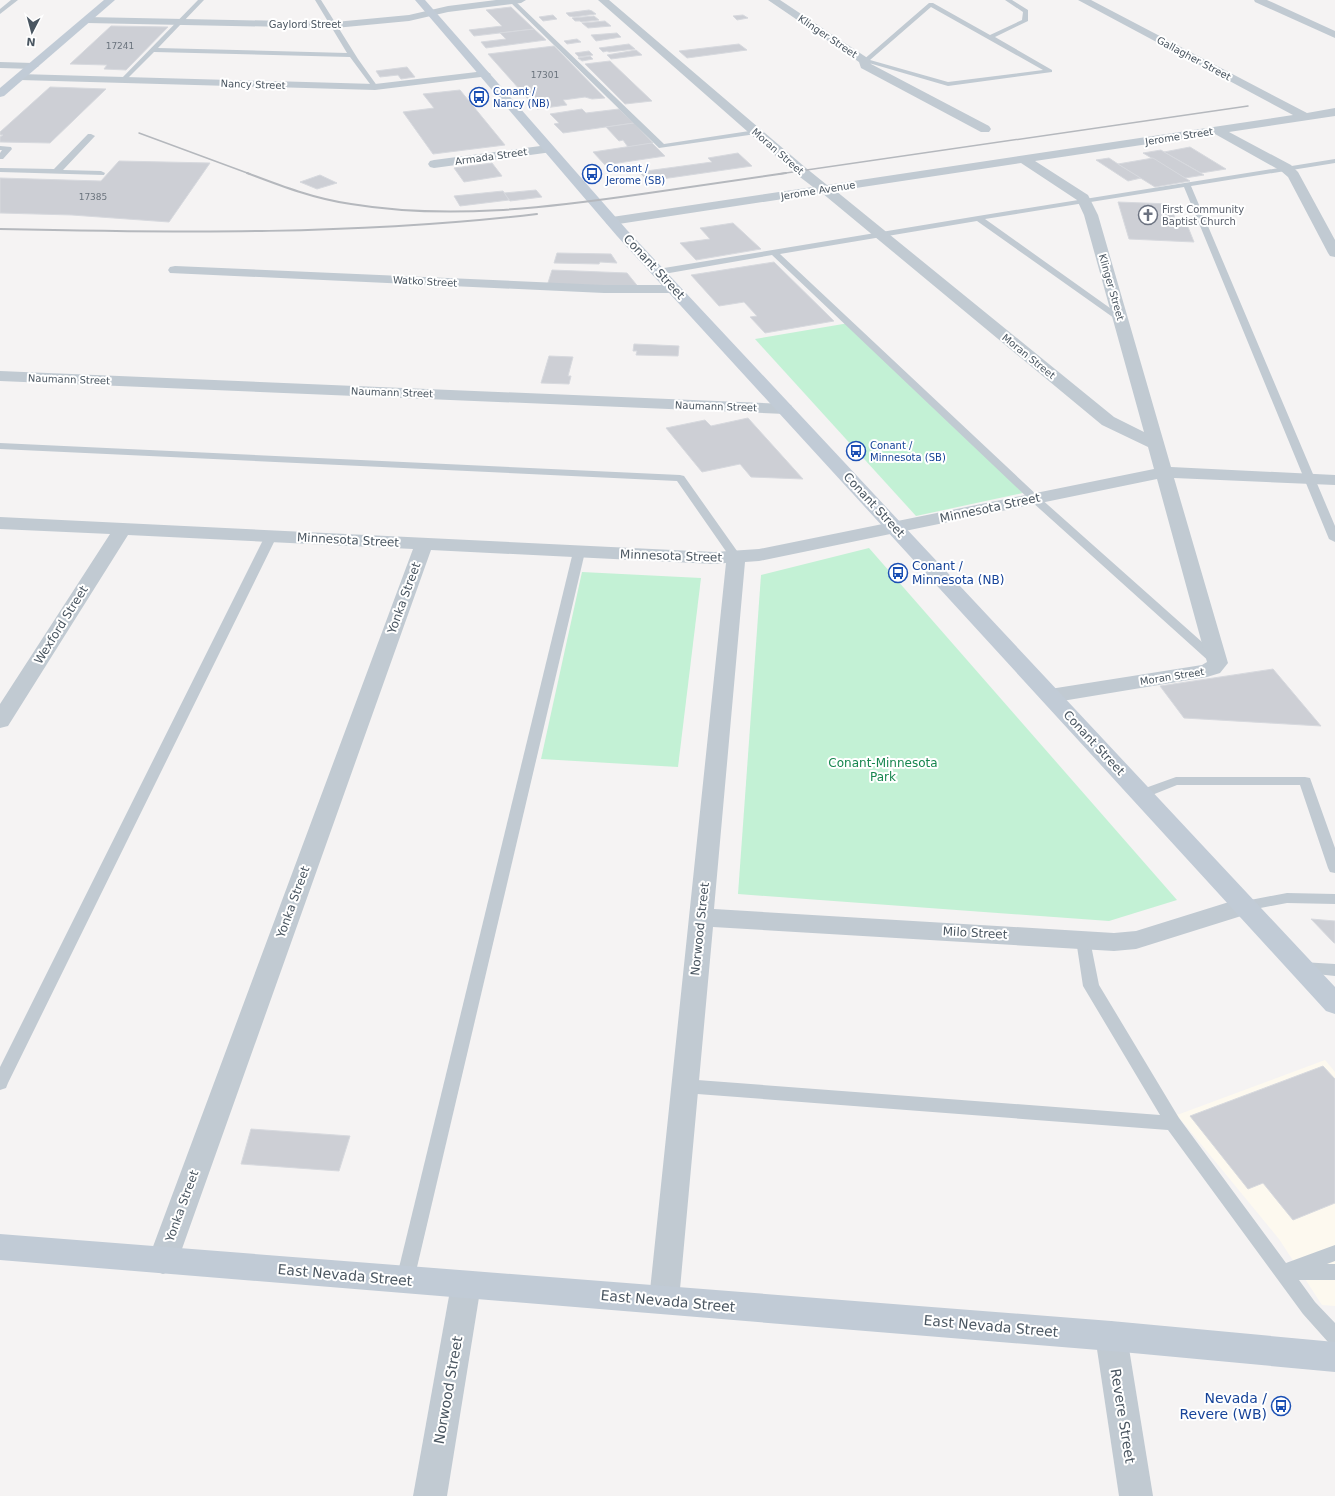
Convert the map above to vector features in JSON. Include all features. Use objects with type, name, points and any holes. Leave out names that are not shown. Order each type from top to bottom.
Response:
[{"type":"main road","points":[[0,94],[110,0]]},
{"type":"main road","name":"Conant Street","points":[[420,0],[548,149],[674,290],[1335,1004]]},
{"type":"main road","name":"East Nevada Street","points":[[0,1247],[1111,1336],[1335,1357]]},
{"type":"street","name":"Gaylord Street","points":[[87,20],[335,25],[409,18],[448,9],[515,0]]},
{"type":"street","name":"Moran Street","points":[[603,0],[824,189],[881,234],[1108,421],[1157,445],[1218,662],[1213,668],[1207,671],[1050,696]]},
{"type":"street","name":"Klinger Street","points":[[773,0],[865,61],[865,66],[985,129]]},
{"type":"street","name":"Gallagher Street","points":[[1083,0],[1306,117]]},
{"type":"street","points":[[1258,0],[1335,35]]},
{"type":"street","points":[[0,65],[33,66]]},
{"type":"street","name":"Nancy Street","points":[[20,77],[377,87],[485,74]]},
{"type":"street","name":"Jerome Street","points":[[1023,159],[1335,112]]},
{"type":"street","points":[[1217,130],[1277,162],[1293,175],[1335,253]]},
{"type":"street","name":"Armada Street","points":[[434,164],[548,149]]},
{"type":"street","points":[[1023,159],[1085,200]]},
{"type":"street","name":"Jerome Avenue","points":[[612,221],[1023,159]]},
{"type":"street","name":"Klinger Street","points":[[1085,200],[1091,215],[1157,445]]},
{"type":"street","name":"Watko Street","points":[[175,270],[588,288],[674,290]]},
{"type":"street","name":"Naumann Street","points":[[0,376],[785,409]]},
{"type":"street","name":"Minnesota Street","points":[[0,523],[579,552],[736,558],[759,555],[895,528],[1164,472],[1335,480]]},
{"type":"street","name":"Wexford Street","points":[[0,721],[122,529]]},
{"type":"street","name":"Yonka Street","points":[[162,1260],[424,544]]},
{"type":"street","name":"Norwood Street","points":[[664,1300],[736,558]]},
{"type":"street","name":"Milo Street","points":[[701,917],[1114,942],[1136,940],[1245,906]]},
{"type":"street","name":"Norwood Street","points":[[430,1496],[466,1285]]},
{"type":"street","name":"Revere Street","points":[[1111,1336],[1136,1496]]},
{"type":"lane","points":[[0,12],[15,0]]},
{"type":"lane","points":[[123,80],[202,0]]},
{"type":"lane","points":[[318,0],[335,25],[352,55],[377,87]]},
{"type":"lane","points":[[515,0],[662,146],[756,132]]},
{"type":"lane","points":[[990,37],[1025,21],[1026,11],[1008,0]]},
{"type":"lane","points":[[931,4],[1050,70],[948,84],[865,61],[931,4]]},
{"type":"lane","points":[[152,50],[352,55]]},
{"type":"lane","points":[[56,172],[92,136]]},
{"type":"lane","points":[[0,148],[8,148],[0,157]]},
{"type":"lane","points":[[658,272],[1085,200],[1288,170],[1335,161]]},
{"type":"lane","points":[[0,170],[101,173]]},
{"type":"lane","points":[[1187,185],[1335,539]]},
{"type":"lane","points":[[978,218],[1121,320]]},
{"type":"lane","points":[[774,253],[1035,499],[1218,662]]},
{"type":"lane","points":[[0,446],[680,478],[736,558]]},
{"type":"lane","points":[[0,1083],[271,536]]},
{"type":"lane","points":[[405,1280],[579,552]]},
{"type":"lane","points":[[1142,794],[1176,781],[1305,781],[1335,868]]},
{"type":"lane","points":[[1245,906],[1287,898],[1335,899]]},
{"type":"lane","points":[[1082,940],[1091,986],[1174,1123],[1309,1308],[1335,1336]]},
{"type":"lane","points":[[1302,968],[1335,970]]},
{"type":"lane","points":[[684,1086],[1174,1123]]},
{"type":"lane","points":[[1283,1272],[1335,1254]]},
{"type":"lane","points":[[1283,1272],[1335,1272]]},
{"type":"shaded area","points":[[1325,1060],[1335,1072],[1335,1306],[1322,1305],[1279,1239],[1177,1115]]},
{"type":"green space","points":[[849,323],[1023,493],[916,516],[755,339]]},
{"type":"green space","name":"Conant-Minnesota Park","points":[[869,548],[1177,900],[1109,921],[738,894],[761,575]]},
{"type":"green space","points":[[582,572],[701,578],[678,767],[541,759]]},
{"type":"building","points":[[511,7],[534,29],[474,36],[469,30],[502,26],[486,10]]},
{"type":"building","points":[[589,10],[596,14],[574,17],[569,16],[566,13]]},
{"type":"building","points":[[553,15],[557,19],[543,21],[539,17]]},
{"type":"building","points":[[743,15],[748,18],[737,20],[733,16]]},
{"type":"building","points":[[594,16],[599,20],[581,22],[575,21],[572,18]]},
{"type":"building","points":[[605,21],[611,26],[588,28],[582,23]]},
{"type":"building","points":[[111,26],[168,27],[126,70],[104,69],[107,65],[70,64]]},
{"type":"building","points":[[534,29],[546,40],[486,48],[481,42],[506,39],[500,33]]},
{"type":"building","points":[[617,33],[621,37],[596,41],[591,35]]},
{"type":"building","points":[[577,39],[581,42],[567,44],[564,41]]},
{"type":"building","points":[[629,44],[635,49],[603,52],[599,48]]},
{"type":"building","points":[[739,44],[747,50],[687,58],[679,51]]},
{"type":"building","points":[[554,46],[605,98],[592,99],[585,97],[563,100],[567,105],[537,109],[488,54]]},
{"type":"building","points":[[636,50],[642,55],[611,59],[607,55]]},
{"type":"building","points":[[589,51],[593,55],[579,57],[575,53]]},
{"type":"building","points":[[590,56],[593,59],[582,61],[578,58]]},
{"type":"building","points":[[610,61],[652,101],[625,104],[585,64]]},
{"type":"building","points":[[407,67],[415,77],[401,79],[398,75],[380,77],[376,71]]},
{"type":"building","points":[[50,87],[106,89],[50,143],[0,142],[0,137],[3,135],[0,135],[0,132]]},
{"type":"building","points":[[460,90],[505,145],[433,154],[403,112],[434,108],[423,94]]},
{"type":"building","points":[[582,109],[586,113],[619,109],[634,123],[563,133],[554,124],[559,123],[550,114]]},
{"type":"building","points":[[634,123],[653,143],[628,147],[623,140],[619,141],[606,127]]},
{"type":"building","points":[[652,143],[665,156],[605,165],[593,152]]},
{"type":"building","points":[[1190,147],[1226,169],[1201,173],[1164,152]]},
{"type":"building","points":[[1161,150],[1204,175],[1185,178],[1143,153]]},
{"type":"building","points":[[738,153],[752,166],[648,181],[639,172],[712,162],[708,158]]},
{"type":"building","points":[[1109,158],[1141,178],[1128,181],[1096,160]]},
{"type":"building","points":[[1153,158],[1190,181],[1155,187],[1118,164]]},
{"type":"building","points":[[119,161],[210,163],[169,222],[72,215],[0,213],[0,178],[101,181]]},
{"type":"building","points":[[492,163],[502,176],[464,182],[454,168]]},
{"type":"building","points":[[320,175],[337,183],[317,189],[300,182]]},
{"type":"building","points":[[536,190],[542,197],[510,201],[504,193]]},
{"type":"building","points":[[503,191],[509,200],[460,206],[454,196]]},
{"type":"building","name":"First Community Baptist Church","points":[[1118,202],[1170,204],[1178,226],[1188,227],[1194,242],[1129,239]]},
{"type":"building","points":[[733,223],[761,249],[696,260],[680,243],[710,239],[700,228]]},
{"type":"building","points":[[557,253],[611,254],[617,263],[554,263]]},
{"type":"building","points":[[774,262],[834,321],[765,333],[750,317],[757,316],[744,302],[719,306],[691,275]]},
{"type":"building","points":[[552,270],[627,273],[640,289],[547,286]]},
{"type":"building","points":[[634,344],[679,346],[678,356],[636,355],[637,351],[633,351]]},
{"type":"building","points":[[549,356],[573,357],[568,376],[571,376],[569,384],[541,383]]},
{"type":"building","points":[[748,418],[803,479],[751,477],[740,464],[702,472],[666,428],[705,420],[711,426]]},
{"type":"building","points":[[1273,669],[1321,726],[1184,718],[1160,686]]},
{"type":"building","points":[[1311,919],[1335,921],[1335,943],[1334,943]]},
{"type":"building","points":[[1323,1066],[1335,1079],[1335,1203],[1293,1220],[1263,1183],[1248,1189],[1190,1116]]},
{"type":"building","points":[[251,1129],[350,1136],[339,1171],[241,1164]]},
{"type":"railway","points":[[779,174],[1248,106]]},
{"type":"railway","points":[[139,133],[250,174]]},
{"type":"railway","points":[[247,173],[298,192],[338,202],[387,209],[460,212],[533,208],[570,204],[786,173]]},
{"type":"railway","points":[[0,229],[202,232],[269,231],[403,226],[537,214]]},
{"type":"place","name":"Conant / Nancy (NB)","points":[[479,97]]},
{"type":"place","name":"Conant / Jerome (SB)","points":[[592,174]]},
{"type":"place","name":"First Community Baptist Church","points":[[1148,215]]},
{"type":"place","name":"Conant / Minnesota (SB)","points":[[856,451]]},
{"type":"place","name":"Conant / Minnesota (NB)","points":[[898,573]]},
{"type":"place","name":"Nevada / Revere (WB)","points":[[1281,1406]]}]
